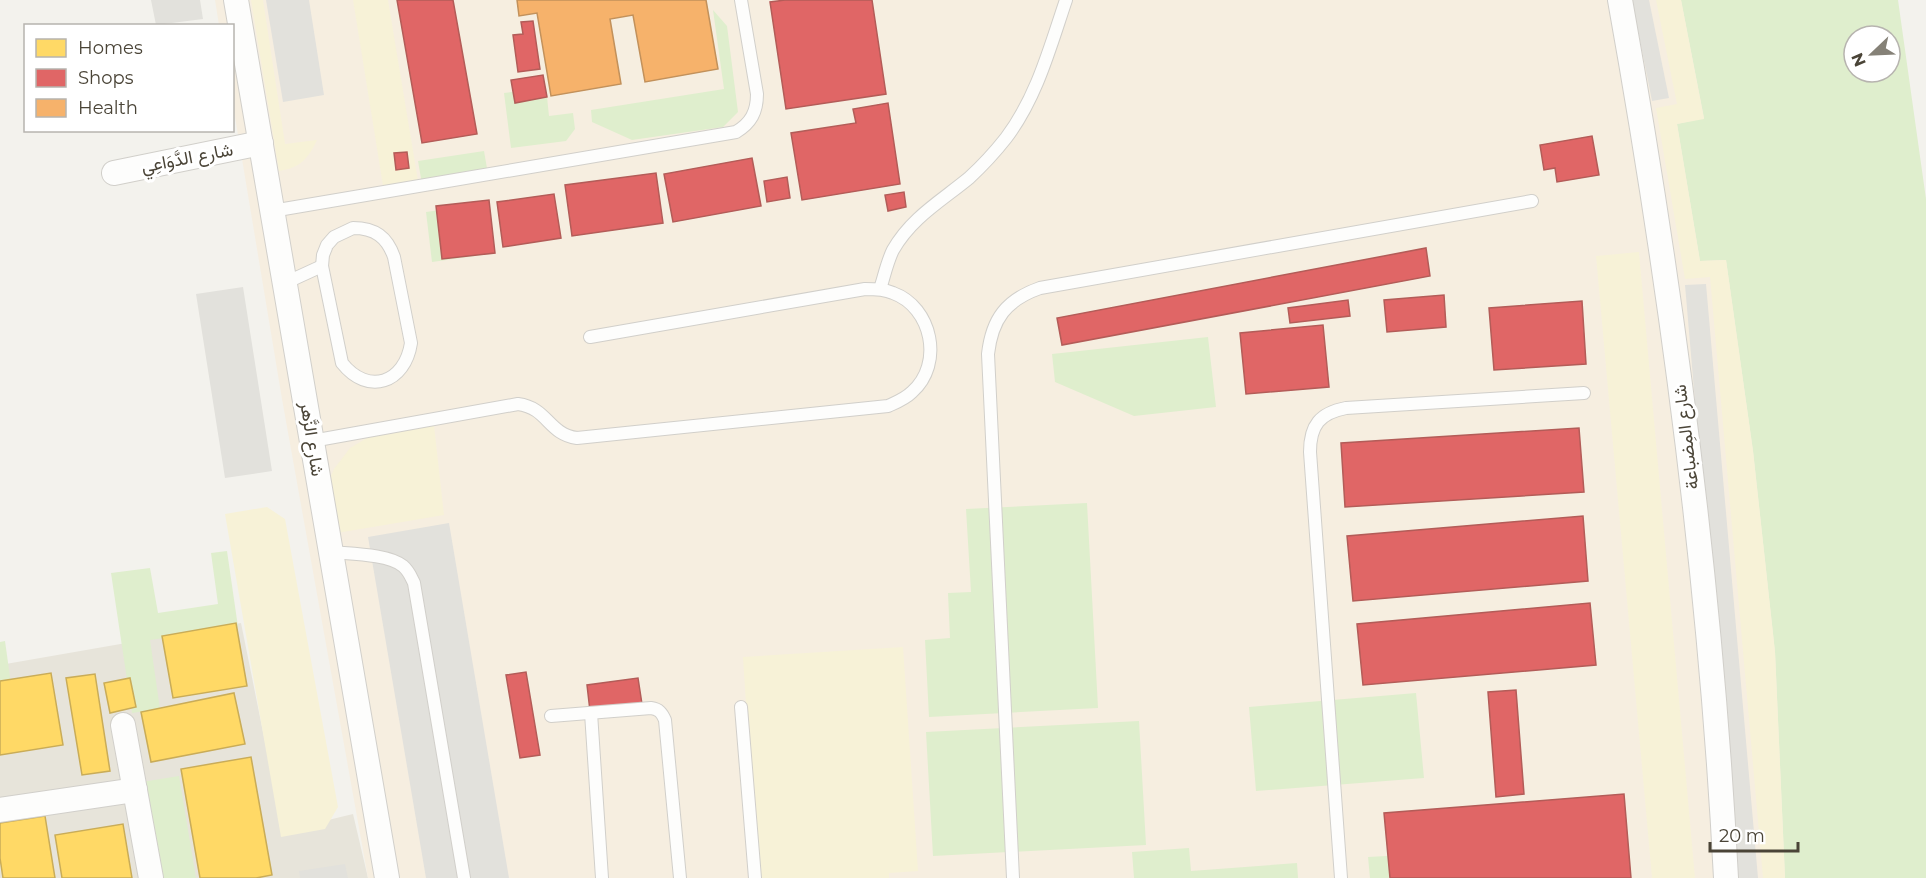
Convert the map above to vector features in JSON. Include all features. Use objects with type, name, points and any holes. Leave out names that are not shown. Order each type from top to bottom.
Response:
[{"type":"street","name":"شارع الزَّهر","points":[[236,0],[387,878]]},
{"type":"street","name":"شارع المِضباعة","points":[[1620,0],[1650,179],[1681,398],[1706,617],[1726,878]]},
{"type":"street","name":"شارع الدَّوَاعِي","points":[[114,173],[261,143]]},
{"type":"street","points":[[123,725],[151,878]]},
{"type":"street","points":[[0,810],[135,790]]},
{"type":"lane","points":[[272,211],[736,132],[746,126],[757,106],[741,0]]},
{"type":"lane","points":[[880,289],[893,251],[905,234],[931,206],[988,160],[1021,116],[1043,67],[1066,0]]},
{"type":"lane","points":[[1013,878],[988,354],[990,339],[1002,313],[1019,298],[1040,288],[1532,201]]},
{"type":"lane","points":[[354,228],[375,231],[390,246],[411,343],[404,366],[395,375],[372,382],[350,373],[342,363],[322,266],[327,245],[334,237],[354,228]]},
{"type":"lane","points":[[285,283],[322,266]]},
{"type":"lane","points":[[312,441],[518,404],[536,409],[561,433],[577,438],[888,406],[914,391],[922,380],[931,352],[930,337],[917,310],[907,300],[880,289],[865,289],[590,337]]},
{"type":"lane","points":[[1341,878],[1310,452],[1310,440],[1314,427],[1322,417],[1333,410],[1347,408],[1584,393]]},
{"type":"lane","points":[[331,552],[395,561],[404,566],[414,583],[464,878]]},
{"type":"lane","points":[[741,707],[755,878]]},
{"type":"lane","points":[[551,716],[651,708],[660,711],[665,720],[680,878]]},
{"type":"lane","points":[[591,713],[602,878]]},
{"type":"shaded area","points":[[151,0],[200,0],[203,19],[156,24]]},
{"type":"shaded area","points":[[215,0],[1756,0],[1856,878],[368,878],[282,399],[234,111],[234,24],[219,24]]},
{"type":"shaded area","points":[[266,0],[309,0],[324,95],[283,102]]},
{"type":"shaded area","points":[[1632,0],[1649,0],[1669,98],[1652,101]]},
{"type":"shaded area","points":[[1706,284],[1758,878],[1736,878],[1685,285]]},
{"type":"shaded area","points":[[243,287],[272,471],[225,478],[196,294]]},
{"type":"shaded area","points":[[449,523],[509,878],[426,878],[368,537]]},
{"type":"shaded area","points":[[241,623],[283,831],[353,814],[368,878],[0,878],[0,665]]},
{"type":"shaded area","points":[[345,864],[348,878],[300,878],[299,871]]},
{"type":"green space","points":[[1681,0],[1898,0],[1901,24],[1842,24],[1842,84],[1902,84],[1902,28],[1926,199],[1926,878],[1785,878],[1775,652],[1753,451],[1726,260],[1700,261],[1677,124],[1704,118]]},
{"type":"green space","points":[[713,10],[727,26],[738,112],[723,127],[632,140],[592,122],[591,110],[724,89]]},
{"type":"green space","points":[[546,87],[549,116],[573,113],[575,129],[566,141],[511,148],[504,93]]},
{"type":"green space","points":[[484,151],[488,174],[422,184],[418,161]]},
{"type":"green space","points":[[483,204],[490,254],[432,262],[426,212]]},
{"type":"green space","points":[[1208,337],[1216,407],[1134,416],[1055,382],[1052,354]]},
{"type":"green space","points":[[1087,503],[1098,708],[929,717],[925,640],[950,638],[948,593],[971,592],[966,509]]},
{"type":"green space","points":[[227,551],[238,627],[150,640],[160,709],[132,713],[111,573],[150,568],[158,613],[218,604],[211,553]]},
{"type":"green space","points":[[5,641],[12,691],[0,693],[0,642]]},
{"type":"green space","points":[[1416,693],[1424,778],[1256,791],[1249,707]]},
{"type":"green space","points":[[1139,721],[1146,845],[933,856],[926,732]]},
{"type":"green space","points":[[179,776],[196,878],[158,878],[142,782]]},
{"type":"green space","points":[[1189,848],[1191,871],[1297,863],[1298,878],[1134,878],[1132,852]]},
{"type":"green space","points":[[1478,851],[1480,878],[1370,878],[1368,857]]},
{"type":"sand","points":[[251,0],[263,0],[285,144],[317,140],[302,162],[293,168],[279,171]]},
{"type":"sand","points":[[353,0],[388,0],[419,187],[384,192]]},
{"type":"sand","points":[[1656,0],[1681,0],[1704,119],[1677,124],[1700,261],[1726,260],[1753,451],[1775,652],[1785,878],[1763,878],[1710,277],[1685,279],[1656,108],[1677,104]]},
{"type":"sand","points":[[1639,252],[1695,878],[1652,878],[1596,256]]},
{"type":"sand","points":[[434,425],[444,515],[331,534],[324,491],[334,469],[350,448],[372,435]]},
{"type":"sand","points":[[267,507],[285,519],[338,807],[325,829],[281,837],[225,514]]},
{"type":"sand","points":[[903,647],[918,871],[889,873],[889,878],[757,878],[743,657]]},
{"type":"building: Homes","points":[[236,623],[247,686],[173,698],[162,636]]},
{"type":"building: Homes","points":[[51,673],[63,745],[0,755],[0,681]]},
{"type":"building: Homes","points":[[95,674],[110,771],[82,775],[66,678]]},
{"type":"building: Homes","points":[[130,678],[136,707],[110,713],[104,683]]},
{"type":"building: Homes","points":[[234,693],[245,744],[151,762],[141,712]]},
{"type":"building: Homes","points":[[251,757],[272,875],[256,878],[200,878],[181,769]]},
{"type":"building: Homes","points":[[45,816],[55,878],[3,878],[0,858],[0,823]]},
{"type":"building: Homes","points":[[123,824],[132,878],[62,878],[55,835]]},
{"type":"building: Shops","points":[[397,0],[453,0],[477,134],[422,143]]},
{"type":"building: Shops","points":[[872,0],[886,94],[786,109],[770,2]]},
{"type":"building: Shops","points":[[533,21],[540,69],[518,72],[513,35],[523,34],[521,22]]},
{"type":"building: Shops","points":[[543,75],[547,97],[515,103],[511,80]]},
{"type":"building: Shops","points":[[888,103],[900,184],[802,200],[791,133],[856,123],[853,109]]},
{"type":"building: Shops","points":[[1592,136],[1599,175],[1557,182],[1555,168],[1544,170],[1540,145]]},
{"type":"building: Shops","points":[[407,152],[409,168],[396,170],[394,153]]},
{"type":"building: Shops","points":[[752,158],[761,206],[673,222],[664,174]]},
{"type":"building: Shops","points":[[656,173],[663,223],[572,236],[565,185]]},
{"type":"building: Shops","points":[[787,177],[790,198],[767,202],[764,181]]},
{"type":"building: Shops","points":[[904,192],[906,207],[888,211],[885,195]]},
{"type":"building: Shops","points":[[554,194],[561,238],[503,247],[497,202]]},
{"type":"building: Shops","points":[[489,200],[495,253],[442,259],[436,206]]},
{"type":"building: Shops","points":[[1426,248],[1430,276],[1062,345],[1057,318]]},
{"type":"building: Shops","points":[[1444,295],[1446,327],[1387,332],[1384,300]]},
{"type":"building: Shops","points":[[1348,300],[1350,316],[1290,323],[1288,308]]},
{"type":"building: Shops","points":[[1582,301],[1586,364],[1494,370],[1489,308]]},
{"type":"building: Shops","points":[[1323,325],[1329,387],[1246,394],[1240,333]]},
{"type":"building: Shops","points":[[1579,428],[1584,492],[1345,507],[1341,443]]},
{"type":"building: Shops","points":[[1583,516],[1588,581],[1353,601],[1347,536]]},
{"type":"building: Shops","points":[[1590,603],[1596,665],[1363,685],[1357,624]]},
{"type":"building: Shops","points":[[526,672],[540,755],[520,758],[506,675]]},
{"type":"building: Shops","points":[[638,678],[642,704],[590,711],[587,685]]},
{"type":"building: Shops","points":[[1516,690],[1524,794],[1496,797],[1488,692]]},
{"type":"building: Shops","points":[[1624,794],[1631,878],[1390,878],[1384,813]]},
{"type":"building: Health","points":[[517,0],[706,0],[718,69],[645,82],[633,15],[610,19],[621,84],[551,96],[537,13],[519,16]]}]
